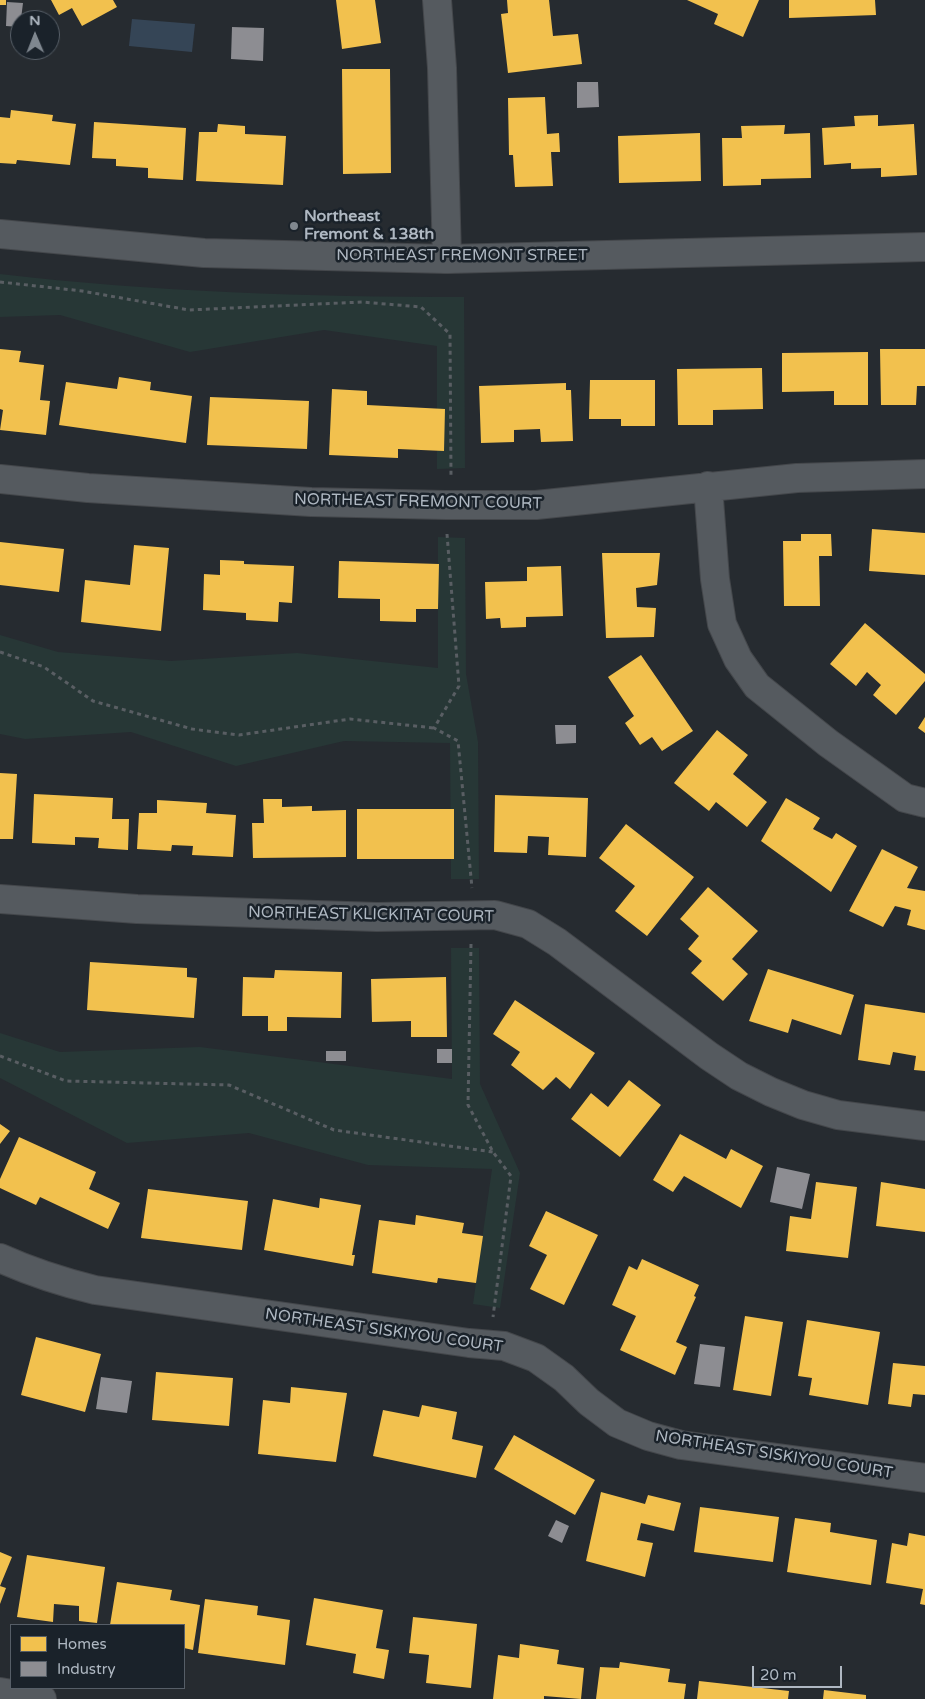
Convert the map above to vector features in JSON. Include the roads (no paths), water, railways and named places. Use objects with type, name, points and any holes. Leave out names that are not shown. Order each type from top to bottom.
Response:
[{"type":"street","points":[[437,0],[442,68],[447,259]]},
{"type":"street","name":"NORTHEAST FREMONT STREET","points":[[0,234],[204,253],[447,259],[925,247]]},
{"type":"street","name":"NORTHEAST FREMONT COURT","points":[[0,479],[88,488],[311,502],[536,505],[797,478],[925,474]]},
{"type":"street","points":[[708,486],[715,579],[722,624],[738,658],[757,686],[828,744],[905,798],[925,803]]},
{"type":"street","name":"NORTHEAST KLICKITAT COURT","points":[[0,899],[147,910],[377,917],[495,915],[528,924],[557,942],[710,1056],[739,1076],[770,1092],[804,1105],[838,1114],[925,1126]]},
{"type":"street","name":"NORTHEAST SISKIYOU COURT","points":[[0,1258],[26,1270],[95,1290],[504,1346],[536,1358],[564,1378],[589,1402],[617,1422],[648,1436],[681,1445],[925,1478]]},
{"type":"street","points":[[0,1692],[42,1699]]},
{"type":"water","points":[[132,19],[195,24],[192,52],[129,46]]},
{"type":"place","name":"Northeast Fremont & 138th","points":[[294,226]]}]
